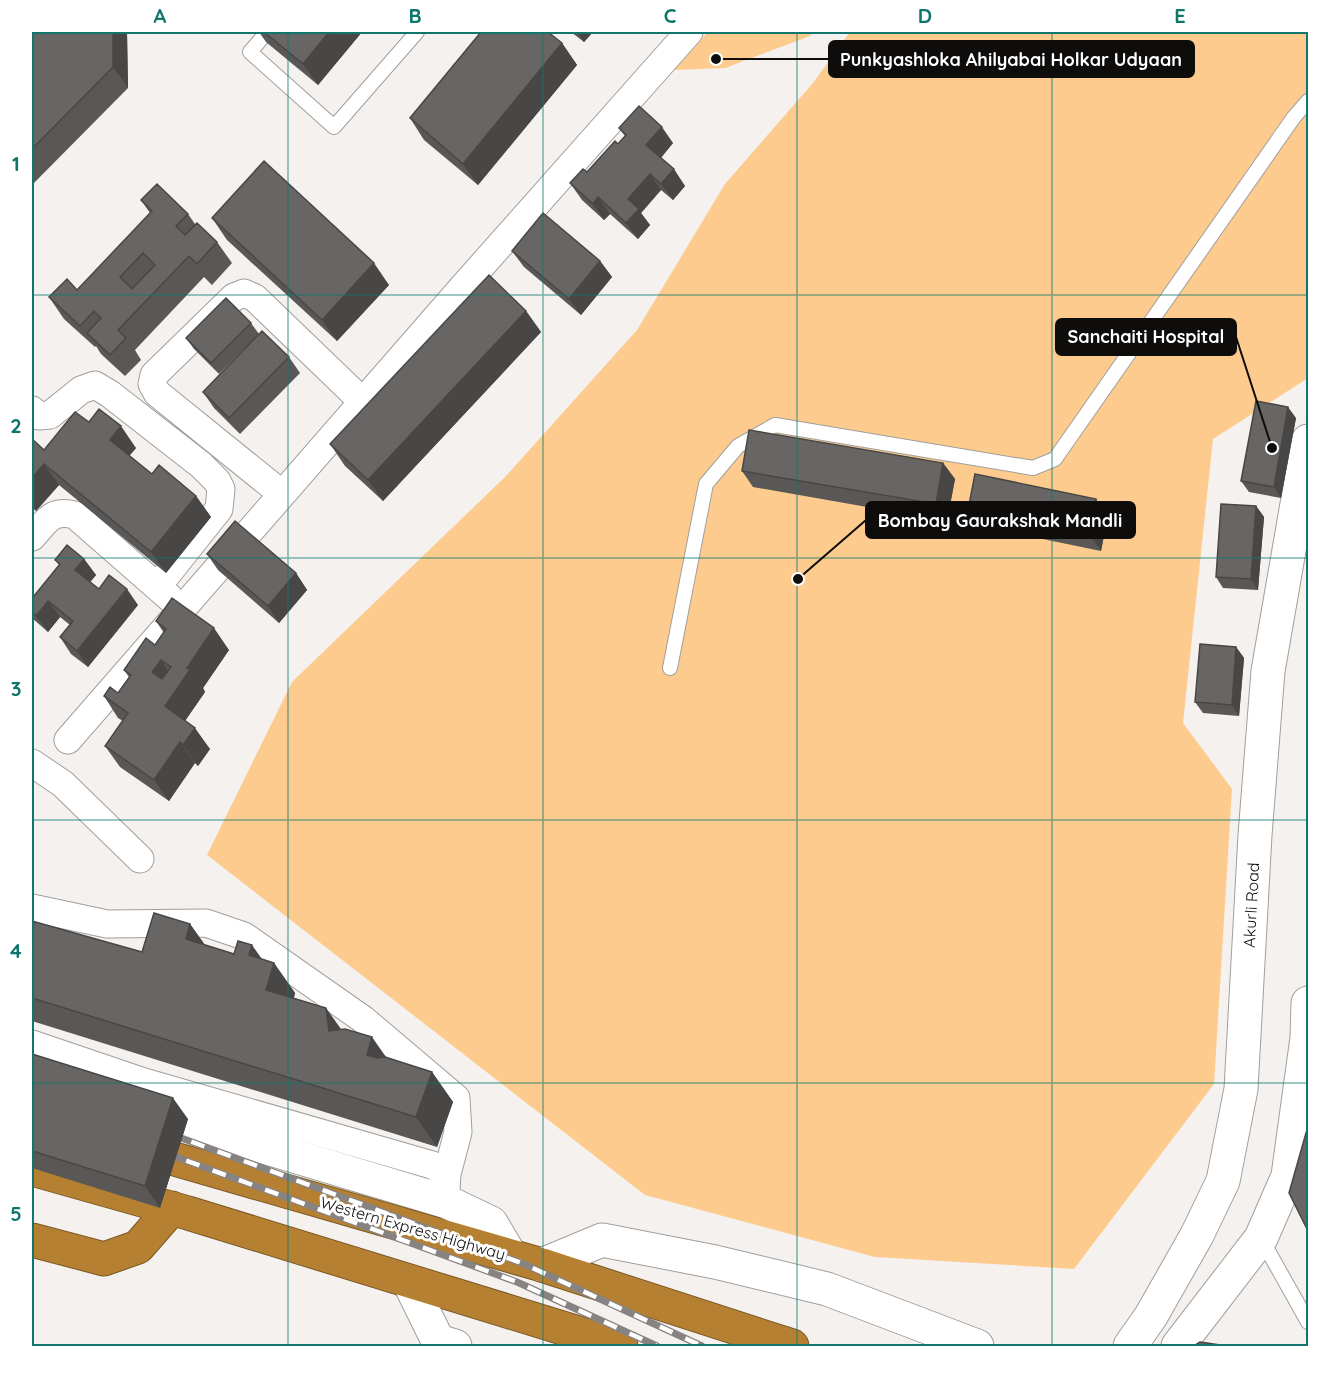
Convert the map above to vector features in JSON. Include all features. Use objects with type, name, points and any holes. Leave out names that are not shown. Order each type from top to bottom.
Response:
[{"type":"highway","name":"Western Express Highway","points":[[108,1140],[510,1255],[792,1347]]},
{"type":"highway","points":[[32,1169],[172,1208],[621,1347]]},
{"type":"highway","points":[[32,1240],[104,1260],[138,1247],[172,1208]]},
{"type":"street","points":[[68,740],[689,32]]},
{"type":"street","points":[[282,494],[157,393],[152,384],[154,375],[234,297],[244,293],[255,298],[363,401]]},
{"type":"street","points":[[32,410],[39,416],[50,414],[81,390],[95,385],[110,394],[217,480],[221,489],[219,509],[157,587]]},
{"type":"street","name":"Akurli Road","points":[[1130,1347],[1151,1316],[1192,1245],[1223,1181],[1241,1089],[1255,835],[1268,671],[1308,441]]},
{"type":"street","points":[[32,537],[53,514],[75,515],[182,609]]},
{"type":"street","points":[[32,763],[63,784],[140,859]]},
{"type":"street","points":[[32,908],[107,924],[206,923],[244,936],[364,1020],[456,1098],[458,1132],[447,1188],[442,1236]]},
{"type":"street","points":[[1178,1347],[1261,1238],[1288,1176],[1307,1038],[1308,1004]]},
{"type":"street","points":[[32,1044],[131,1098],[447,1188],[491,1223],[510,1255]]},
{"type":"street","points":[[542,1265],[602,1240],[715,1262],[827,1289],[977,1347]]},
{"type":"street","points":[[409,1282],[438,1341],[455,1347]]},
{"type":"lane","points":[[267,32],[250,52],[334,128],[417,32]]},
{"type":"lane","points":[[670,668],[706,484],[738,446],[775,425],[1033,468],[1054,459],[1294,117],[1308,101]]},
{"type":"lane","points":[[1261,1238],[1308,1322]]},
{"type":"shaded area","points":[[708,32],[813,32],[810,36],[725,68],[674,70]]},
{"type":"shaded area","points":[[850,32],[1308,32],[1308,378],[1213,439],[1183,723],[1232,789],[1214,1084],[1074,1269],[875,1257],[645,1195],[207,855],[292,682],[505,477],[637,330],[725,184],[813,83]]},
{"type":"building","points":[[32,32],[113,32],[113,67],[32,149]]},
{"type":"building","points":[[264,32],[329,32],[303,64]]},
{"type":"building","points":[[481,32],[548,32],[562,43],[463,164],[410,118]]},
{"type":"building","points":[[639,106],[662,127],[646,145],[674,169],[661,184],[650,174],[628,199],[639,209],[626,223],[598,197],[593,204],[570,183],[583,169],[587,172],[615,141],[618,144],[626,135],[619,128]]},
{"type":"building","points":[[264,161],[374,263],[322,320],[212,218]]},
{"type":"building","points":[[157,184],[188,214],[176,226],[185,235],[197,223],[217,242],[197,264],[189,256],[118,330],[126,338],[110,355],[87,333],[101,318],[94,311],[80,326],[49,297],[67,279],[77,290],[152,211],[141,200]],"holes":[[[143,253],[155,265],[132,289],[120,277]]]},
{"type":"building","points":[[543,213],[600,261],[569,299],[512,251]]},
{"type":"building","points":[[489,275],[526,311],[368,480],[330,444]]},
{"type":"building","points":[[226,298],[251,323],[211,363],[186,338]]},
{"type":"building","points":[[262,331],[289,357],[229,418],[203,392]]},
{"type":"building","points":[[1256,401],[1288,407],[1274,487],[1241,481]]},
{"type":"building","points":[[99,409],[121,426],[110,440],[152,474],[159,465],[196,496],[151,552],[44,464],[32,478],[32,439],[44,450],[75,412],[89,422]]},
{"type":"building","points":[[749,430],[943,463],[936,504],[742,471]]},
{"type":"building","points":[[975,474],[1096,499],[1089,534],[968,510]]},
{"type":"building","points":[[1221,504],[1256,506],[1251,579],[1216,577]]},
{"type":"building","points":[[235,521],[296,573],[268,606],[207,554]]},
{"type":"building","points":[[67,545],[84,559],[75,570],[99,589],[109,575],[127,589],[77,651],[60,637],[73,621],[48,601],[36,616],[32,612],[32,594],[34,596],[60,564],[55,560]]},
{"type":"building","points":[[172,598],[214,628],[187,668],[190,670],[165,706],[195,728],[183,745],[180,742],[154,780],[105,746],[128,713],[104,696],[110,687],[118,693],[131,675],[124,670],[146,638],[155,645],[166,629],[156,621]],"holes":[[[161,660],[171,667],[162,679],[152,672]]]},
{"type":"building","points":[[1200,644],[1236,647],[1232,705],[1195,702]]},
{"type":"building","points":[[154,913],[190,924],[186,939],[234,954],[238,941],[252,945],[249,955],[274,963],[266,990],[326,1008],[329,1031],[345,1029],[372,1037],[367,1055],[377,1058],[385,1057],[432,1072],[416,1117],[32,998],[32,921],[142,952]]},
{"type":"building","points":[[32,1054],[173,1098],[145,1186],[32,1151]]},
{"type":"building","points":[[1308,1126],[1308,1231],[1289,1193]]},
{"type":"building","points":[[1200,1342],[1227,1346],[1229,1347],[1192,1347]]},
{"type":"railway","points":[[165,1132],[524,1264],[702,1346]]},
{"type":"railway","points":[[160,1151],[517,1282],[657,1346]]},
{"type":"place","name":"Punkyashloka Ahilyabai Holkar Udyaan","points":[[716,59]]},
{"type":"place","name":"Sanchaiti Hospital","points":[[1272,448]]},
{"type":"place","name":"Bombay Gaurakshak Mandli","points":[[798,579]]}]
